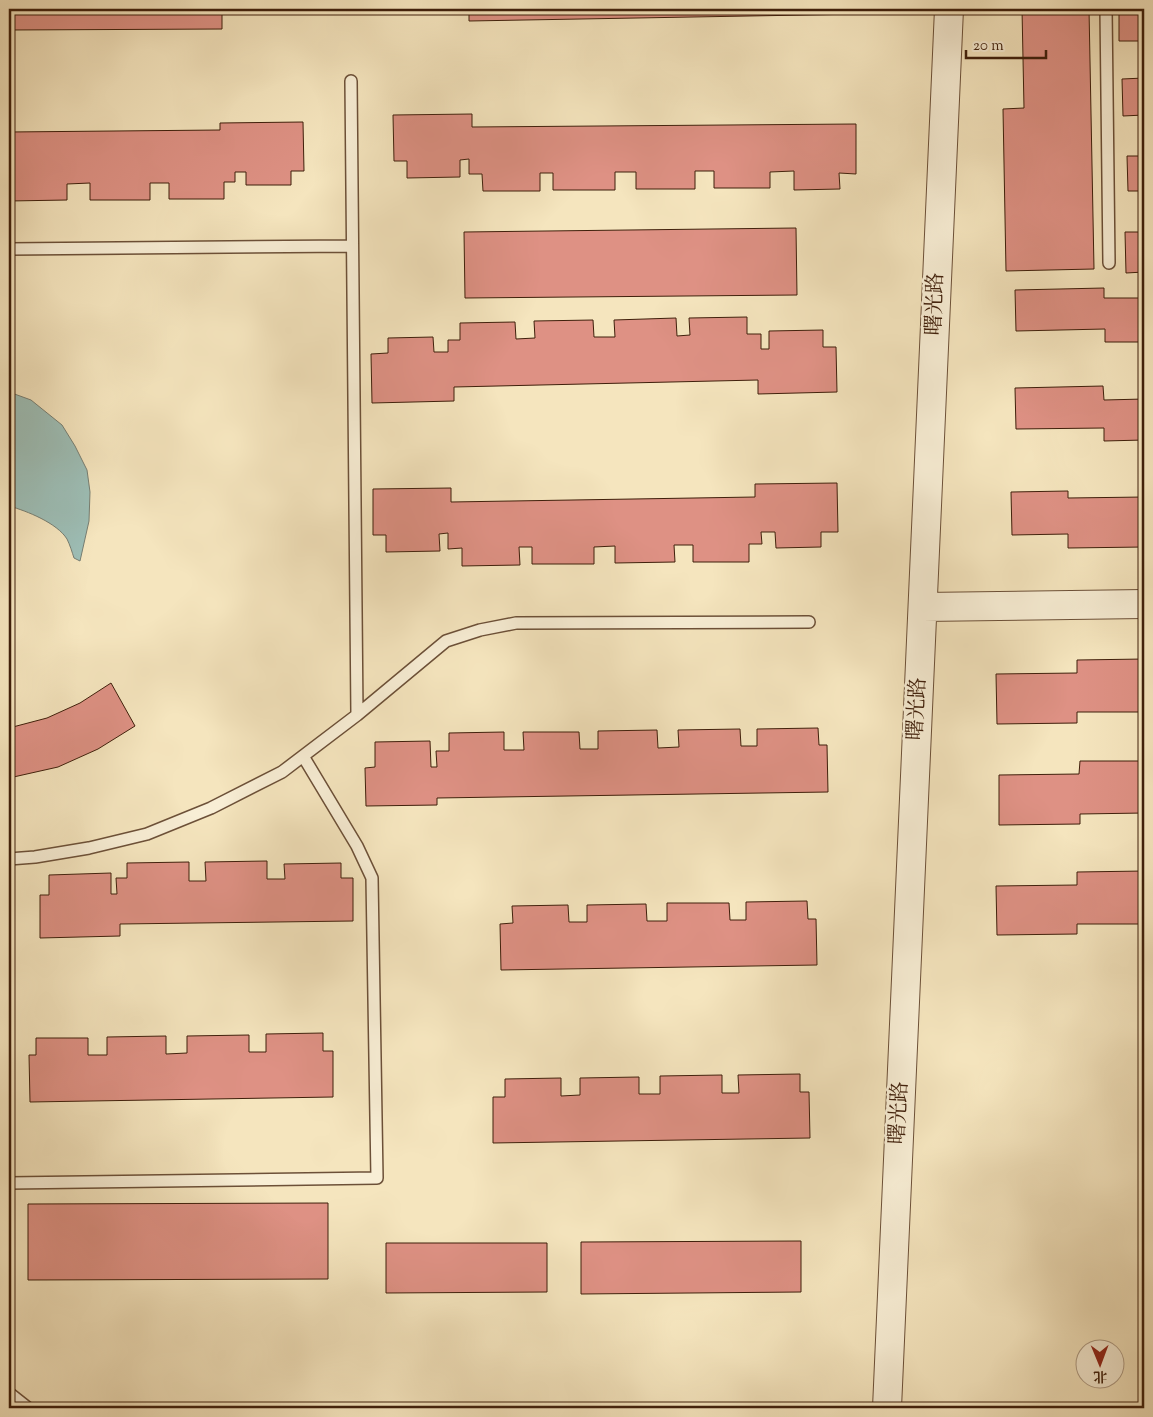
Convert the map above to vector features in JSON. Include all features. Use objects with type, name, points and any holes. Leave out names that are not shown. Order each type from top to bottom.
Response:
[{"type":"street","name":"曙光路","points":[[887,1408],[949,9]]},
{"type":"street","points":[[923,608],[1144,604]]},
{"type":"lane","points":[[1106,9],[1109,263]]},
{"type":"lane","points":[[351,80],[357,715]]},
{"type":"lane","points":[[9,249],[352,246]]},
{"type":"lane","points":[[9,860],[89,848],[147,834],[220,803],[282,772],[357,715],[446,641],[480,630],[516,623],[809,622]]},
{"type":"lane","points":[[9,1183],[377,1178],[372,878],[357,846],[303,756]]},
{"type":"lane","points":[[9,1393],[28,1408]]},
{"type":"water","points":[[9,392],[31,400],[62,425],[87,470],[90,492],[89,521],[80,561],[74,558],[67,539],[56,528],[33,514],[9,506]]},
{"type":"building","points":[[9,9],[222,9],[222,29],[9,30]]},
{"type":"building","points":[[469,9],[861,9],[861,14],[469,21]]},
{"type":"building","points":[[1022,9],[1089,9],[1094,269],[1006,271],[1003,109],[1024,108]]},
{"type":"building","points":[[1119,9],[1144,9],[1144,41],[1119,41]]},
{"type":"building","points":[[1144,78],[1144,115],[1123,116],[1122,79]]},
{"type":"building","points":[[472,114],[472,127],[856,124],[856,174],[839,173],[840,189],[794,190],[794,171],[770,172],[770,188],[714,188],[714,171],[695,171],[695,189],[636,189],[636,172],[615,172],[615,190],[553,190],[553,173],[540,173],[540,191],[483,191],[482,174],[469,174],[469,159],[460,160],[460,177],[407,178],[407,161],[394,161],[393,115]]},
{"type":"building","points":[[303,122],[304,171],[291,171],[291,185],[246,185],[246,172],[235,172],[235,182],[224,182],[224,199],[169,199],[169,183],[150,183],[150,200],[90,200],[90,183],[67,184],[67,200],[9,201],[9,132],[220,130],[220,123]]},
{"type":"building","points":[[1127,156],[1144,156],[1144,191],[1128,191]]},
{"type":"building","points":[[796,228],[797,295],[465,298],[464,232]]},
{"type":"building","points":[[1125,232],[1144,232],[1144,272],[1126,273]]},
{"type":"building","points":[[1104,288],[1104,298],[1144,298],[1144,342],[1105,342],[1105,329],[1016,331],[1015,290]]},
{"type":"building","points":[[747,317],[747,334],[761,334],[761,349],[769,349],[769,331],[823,330],[823,347],[836,347],[837,392],[758,394],[758,380],[454,387],[454,401],[372,403],[371,354],[388,353],[388,338],[433,337],[434,352],[448,352],[448,340],[460,340],[460,323],[515,322],[516,339],[535,338],[534,321],[593,320],[594,337],[615,337],[614,320],[676,318],[677,336],[690,335],[689,318]]},
{"type":"building","points":[[1103,386],[1104,400],[1144,399],[1144,440],[1104,441],[1104,428],[1016,429],[1015,388]]},
{"type":"building","points":[[837,483],[838,532],[821,532],[821,547],[776,548],[775,532],[761,532],[762,544],[749,544],[749,562],[693,562],[693,545],[674,545],[675,562],[615,563],[615,546],[594,547],[594,564],[532,564],[532,547],[519,547],[520,565],[462,566],[462,548],[448,549],[448,533],[439,534],[440,551],[386,552],[386,535],[373,535],[373,489],[451,488],[451,502],[755,497],[755,484]]},
{"type":"building","points":[[1068,491],[1068,498],[1144,497],[1144,547],[1068,548],[1068,534],[1012,535],[1011,492]]},
{"type":"building","points":[[1144,659],[1144,712],[1077,712],[1077,723],[997,724],[996,674],[1077,673],[1077,660]]},
{"type":"building","points":[[111,683],[135,726],[98,749],[58,767],[9,778],[9,728],[47,718],[80,703]]},
{"type":"building","points":[[818,728],[819,745],[827,745],[828,792],[437,798],[437,805],[366,806],[365,768],[375,767],[375,742],[430,741],[431,767],[437,767],[436,751],[449,751],[449,733],[504,732],[504,750],[524,750],[523,732],[579,732],[580,749],[598,749],[598,731],[657,730],[658,748],[679,747],[678,730],[740,729],[741,746],[757,746],[757,729]]},
{"type":"building","points":[[1080,761],[1144,761],[1144,813],[1080,814],[1080,824],[999,825],[999,775],[1079,774]]},
{"type":"building","points":[[267,861],[267,879],[285,879],[284,864],[341,863],[341,878],[353,878],[353,921],[120,924],[120,936],[40,938],[40,895],[49,895],[49,875],[111,873],[111,894],[117,894],[116,878],[127,878],[127,863],[189,862],[189,881],[206,881],[205,862]]},
{"type":"building","points":[[1144,871],[1144,924],[1077,924],[1077,934],[997,935],[996,886],[1077,885],[1077,872]]},
{"type":"building","points":[[807,901],[808,919],[816,919],[817,965],[501,970],[500,924],[513,923],[512,906],[568,905],[569,922],[587,922],[587,905],[646,904],[647,921],[667,921],[667,903],[729,903],[730,920],[746,920],[746,902]]},
{"type":"building","points":[[323,1033],[323,1051],[333,1051],[333,1097],[30,1102],[29,1055],[36,1055],[36,1038],[88,1038],[88,1055],[107,1055],[107,1037],[166,1036],[166,1054],[187,1053],[187,1036],[249,1035],[249,1052],[266,1052],[266,1034]]},
{"type":"building","points":[[800,1074],[800,1092],[809,1092],[810,1138],[493,1143],[493,1097],[505,1097],[505,1079],[561,1078],[561,1096],[580,1095],[580,1078],[639,1077],[639,1094],[660,1094],[660,1076],[722,1075],[722,1093],[739,1093],[738,1075]]},
{"type":"building","points":[[328,1203],[328,1279],[28,1280],[28,1204]]},
{"type":"building","points":[[801,1241],[801,1292],[581,1294],[581,1242]]},
{"type":"building","points":[[386,1243],[547,1243],[547,1292],[386,1293]]}]
